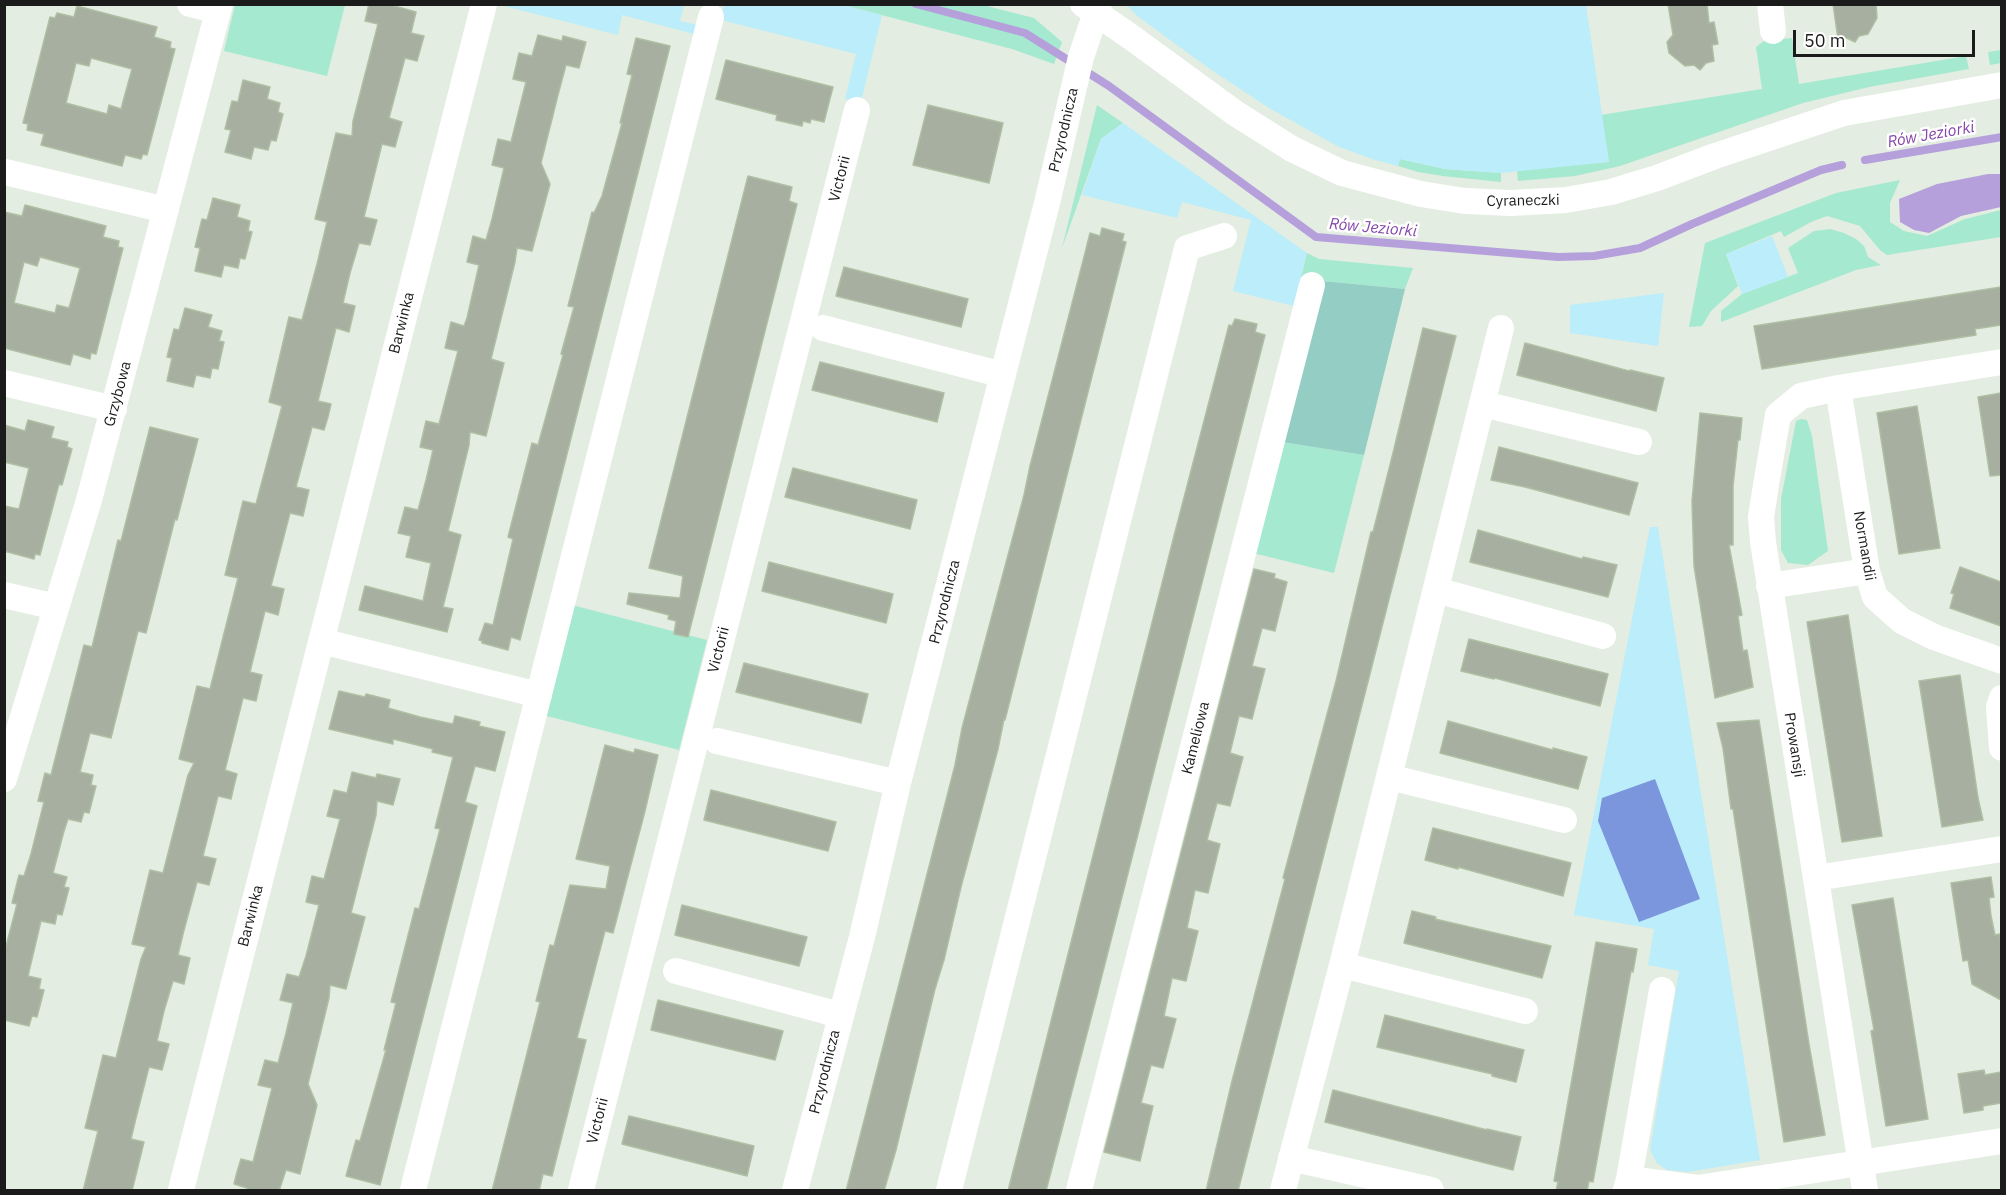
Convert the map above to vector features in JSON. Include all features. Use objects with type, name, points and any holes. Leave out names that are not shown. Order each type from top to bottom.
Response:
[{"type":"street","points":[[190,4],[219,8]]},
{"type":"street","name":"Barwinka","points":[[181,1191],[484,4]]},
{"type":"street","points":[[1770,4],[1773,31]]},
{"type":"street","name":"Przyrodnicza","points":[[795,1191],[862,937],[898,783],[1048,200],[1093,7]]},
{"type":"street","name":"Cyraneczki","points":[[1093,7],[1235,113],[1292,149],[1342,173],[1421,194],[1465,201],[1511,203],[1566,200],[1611,192],[1658,178],[1715,156],[1844,113],[2001,85]]},
{"type":"street","name":"Grzybowa","points":[[4,779],[89,500],[219,8]]},
{"type":"street","points":[[413,1191],[711,17]]},
{"type":"street","name":"Victorii","points":[[581,1191],[857,110]]},
{"type":"street","points":[[5,172],[166,210]]},
{"type":"street","points":[[949,1191],[1187,248],[1224,236]]},
{"type":"street","name":"Kameliowa","points":[[1079,1191],[1312,285]]},
{"type":"street","points":[[823,328],[1003,375]]},
{"type":"street","points":[[1283,1191],[1502,328]]},
{"type":"street","name":"Prowansji","points":[[1866,1191],[1795,756],[1762,542],[1761,518],[1778,415],[1801,396],[2001,362]]},
{"type":"street","points":[[4,383],[114,409]]},
{"type":"street","name":"Normandii","points":[[1838,388],[1867,572],[1875,597],[1902,621],[1934,637],[2001,661]]},
{"type":"street","points":[[1483,404],[1638,442]]},
{"type":"street","points":[[1769,586],[1867,572]]},
{"type":"street","points":[[1436,590],[1603,636]]},
{"type":"street","points":[[4,595],[56,607]]},
{"type":"street","points":[[321,641],[539,695]]},
{"type":"street","points":[[2001,698],[1999,707],[2001,748]]},
{"type":"street","points":[[717,741],[898,783]]},
{"type":"street","points":[[1389,777],[1564,820]]},
{"type":"street","points":[[1816,878],[2001,849]]},
{"type":"street","points":[[1342,965],[1525,1011]]},
{"type":"street","points":[[676,971],[840,1015]]},
{"type":"street","points":[[1662,990],[1627,1185],[1698,1188],[2001,1141]]},
{"type":"street","points":[[1291,1158],[1431,1191]]},
{"type":"green space","points":[[235,5],[345,5],[327,76],[224,51]]},
{"type":"green space","points":[[843,5],[983,5],[1034,18],[1062,42],[1054,64],[1012,49]]},
{"type":"green space","points":[[1792,38],[1799,84],[1966,56],[1969,69],[1869,87],[1803,103],[1620,166],[1575,176],[1518,181],[1517,170],[1609,162],[1601,115],[1762,89],[1756,47],[1764,41]]},
{"type":"green space","points":[[2001,50],[2001,63],[1990,65],[1988,52]]},
{"type":"green space","points":[[1097,105],[1123,123],[1101,139],[1062,248]]},
{"type":"green space","points":[[1400,159],[1445,169],[1501,173],[1501,182],[1418,172],[1398,166]]},
{"type":"green space","points":[[1900,180],[1890,203],[1890,222],[1904,231],[1927,236],[1965,219],[2001,210],[2001,237],[1887,255],[1860,226],[1827,216],[1784,237],[1781,231],[1726,254],[1738,286],[1711,311],[1702,326],[1689,327],[1705,243],[1836,193]]},
{"type":"green space","points":[[1830,229],[1856,239],[1864,246],[1868,257],[1881,265],[1856,270],[1721,322],[1721,311],[1742,294],[1798,273],[1788,248],[1814,231]]},
{"type":"green space","points":[[1307,253],[1319,259],[1413,268],[1405,289],[1323,281],[1301,277]]},
{"type":"green space","points":[[1807,420],[1812,436],[1828,551],[1808,565],[1788,563],[1781,550],[1781,499],[1796,421]]},
{"type":"green space","points":[[1282,442],[1364,455],[1334,573],[1253,553]]},
{"type":"green space","points":[[572,605],[707,640],[679,750],[543,715]]},
{"type":"shaded area","points":[[724,4],[843,5],[882,15],[861,102],[845,99],[856,54],[721,20]]},
{"type":"shaded area","points":[[500,5],[684,5],[680,21],[697,25],[694,34],[622,15],[618,35]]},
{"type":"shaded area","points":[[1127,5],[1586,5],[1609,162],[1501,173],[1445,169],[1400,159],[1398,166],[1372,159],[1337,146],[1269,108],[1207,67],[1136,15]]},
{"type":"shaded area","points":[[1123,123],[1307,253],[1294,306],[1233,291],[1251,220],[1182,202],[1177,218],[1082,195],[1101,139]]},
{"type":"shaded area","points":[[1988,174],[2001,174],[2001,207],[1961,216],[1929,233],[1914,230],[1900,222],[1899,199],[1937,184]]},
{"type":"shaded area","points":[[1772,236],[1788,277],[1742,294],[1726,254]]},
{"type":"shaded area","points":[[1323,281],[1405,289],[1364,455],[1282,442]]},
{"type":"shaded area","points":[[1664,293],[1658,346],[1570,333],[1570,305]]},
{"type":"shaded area","points":[[1650,527],[1658,527],[1760,1160],[1688,1172],[1667,1170],[1657,1163],[1650,1150],[1679,971],[1648,965],[1654,929],[1574,915]]},
{"type":"shaded area","points":[[1655,779],[1700,899],[1639,922],[1598,821],[1602,798]]},
{"type":"building","points":[[369,4],[387,4],[416,12],[411,33],[424,36],[417,61],[405,58],[389,118],[402,122],[395,147],[382,144],[364,217],[377,220],[370,245],[359,243],[343,303],[355,306],[349,332],[336,328],[318,401],[331,404],[328,417],[324,430],[312,427],[296,487],[309,490],[303,516],[290,513],[271,586],[284,589],[278,615],[265,611],[250,672],[262,675],[256,701],[243,698],[225,770],[237,774],[231,799],[218,796],[203,856],[216,859],[209,885],[197,882],[178,955],[190,958],[184,984],[173,981],[157,1041],[169,1044],[162,1070],[149,1067],[136,1118],[131,1139],[144,1142],[132,1191],[83,1191],[98,1131],[85,1128],[103,1055],[116,1058],[146,947],[132,944],[150,870],[163,873],[188,775],[194,763],[179,759],[197,686],[210,689],[238,578],[225,575],[243,501],[256,504],[282,406],[269,402],[289,317],[302,320],[317,264],[327,222],[315,219],[336,133],[352,136],[353,121],[378,24],[365,21]]},
{"type":"building","points":[[1668,4],[1707,4],[1709,23],[1714,22],[1718,44],[1712,45],[1714,61],[1706,63],[1700,70],[1694,65],[1685,66],[1669,53],[1667,42],[1673,35]]},
{"type":"building","points":[[1833,4],[1876,4],[1877,18],[1868,34],[1859,36],[1855,42],[1847,38],[1838,39]]},
{"type":"building","points":[[77,6],[157,27],[154,37],[171,42],[170,48],[175,49],[147,155],[143,154],[141,159],[125,155],[122,166],[41,145],[44,134],[27,130],[28,124],[23,123],[50,17],[55,18],[57,13],[74,17]],"holes":[[[91,58],[132,69],[121,109],[109,105],[107,114],[66,103],[76,63],[89,66]]]},
{"type":"building","points":[[538,35],[562,41],[563,36],[586,42],[579,68],[566,65],[558,95],[541,163],[550,184],[532,251],[517,248],[491,359],[504,363],[486,436],[470,432],[469,445],[448,531],[461,535],[443,607],[453,609],[447,632],[359,610],[365,586],[423,601],[431,563],[406,557],[411,536],[398,533],[405,507],[418,510],[426,480],[433,450],[420,447],[426,421],[439,424],[458,351],[445,348],[451,322],[464,326],[467,318],[479,265],[467,262],[473,236],[486,240],[492,219],[504,168],[492,165],[498,139],[511,142],[526,82],[513,79],[519,53],[532,56]]},
{"type":"building","points":[[636,38],[670,46],[520,640],[511,637],[508,650],[482,643],[479,640],[485,623],[493,625],[513,539],[508,537],[532,443],[538,445],[563,355],[561,354],[574,307],[568,306],[592,212],[594,213],[602,196],[622,123],[620,123],[632,75],[627,74]]},
{"type":"building","points":[[726,60],[833,87],[824,122],[811,119],[810,123],[803,121],[802,126],[776,120],[777,115],[716,99]]},
{"type":"building","points":[[243,80],[270,87],[267,99],[280,103],[278,112],[283,114],[276,141],[271,140],[268,150],[254,147],[251,159],[225,152],[231,130],[225,129],[232,101],[238,102]]},
{"type":"building","points":[[928,105],[1003,123],[989,183],[913,165]]},
{"type":"building","points":[[748,176],[792,187],[789,201],[797,204],[688,637],[674,634],[676,621],[668,619],[669,615],[627,604],[629,593],[680,598],[683,576],[649,568]]},
{"type":"building","points":[[213,198],[240,205],[237,217],[250,221],[248,231],[252,232],[245,259],[240,258],[238,268],[224,265],[221,277],[195,271],[200,248],[195,247],[202,219],[207,220]]},
{"type":"building","points":[[25,205],[106,226],[103,237],[119,241],[118,247],[123,248],[96,354],[91,353],[90,359],[73,354],[70,365],[4,348],[4,212],[22,216]],"holes":[[[40,257],[80,268],[69,308],[57,305],[55,313],[14,303],[24,262],[37,266]]]},
{"type":"building","points":[[1102,228],[1124,234],[1122,241],[1126,242],[896,1150],[884,1191],[846,1191],[955,765],[962,728],[1090,233],[1100,236]]},
{"type":"building","points":[[844,267],[968,299],[961,327],[836,296]]},
{"type":"building","points":[[2001,287],[2001,325],[1975,329],[1976,335],[1762,369],[1754,326]]},
{"type":"building","points":[[185,308],[212,315],[208,327],[222,331],[219,341],[224,342],[218,369],[212,368],[210,378],[196,375],[193,387],[167,381],[172,358],[167,357],[174,329],[179,330]]},
{"type":"building","points":[[1235,319],[1257,324],[1255,332],[1265,335],[1096,999],[1046,1191],[1008,1191],[1174,536],[1229,325],[1232,326]]},
{"type":"building","points":[[1423,328],[1456,336],[1238,1191],[1206,1191],[1285,879],[1283,878],[1336,681]]},
{"type":"building","points":[[1525,343],[1664,378],[1656,411],[1517,375]]},
{"type":"building","points":[[820,362],[944,393],[937,422],[812,390]]},
{"type":"building","points":[[2001,393],[2001,475],[1990,476],[1978,397]]},
{"type":"building","points":[[1917,406],[1940,548],[1899,554],[1877,413]]},
{"type":"building","points":[[1700,413],[1742,418],[1733,486],[1733,545],[1729,545],[1742,615],[1738,616],[1743,651],[1747,650],[1753,687],[1715,698],[1694,566],[1692,501]]},
{"type":"building","points":[[28,420],[54,427],[51,438],[68,442],[67,447],[72,449],[62,485],[59,484],[40,555],[35,554],[34,559],[4,551],[4,506],[19,509],[29,468],[4,462],[4,425],[25,431]]},
{"type":"building","points":[[150,427],[198,439],[146,633],[138,631],[111,738],[90,733],[80,772],[93,775],[91,785],[96,786],[89,813],[84,812],[81,822],[68,819],[64,831],[53,873],[67,877],[64,887],[69,888],[62,915],[57,914],[55,924],[41,921],[28,976],[41,979],[39,989],[44,990],[37,1017],[32,1016],[29,1026],[4,1020],[4,954],[17,904],[12,903],[19,875],[24,876],[31,854],[44,802],[38,801],[45,773],[51,775],[84,645],[92,647],[118,540],[121,541]]},
{"type":"building","points":[[1499,447],[1638,483],[1629,515],[1491,480]]},
{"type":"building","points":[[793,468],[917,500],[910,529],[785,497]]},
{"type":"building","points":[[1478,530],[1582,559],[1583,557],[1617,565],[1608,597],[1470,562]]},
{"type":"building","points":[[769,562],[893,594],[886,623],[762,591]]},
{"type":"building","points":[[1960,567],[2001,582],[2001,626],[1950,608],[1954,594],[1951,593]]},
{"type":"building","points":[[1254,569],[1275,574],[1274,578],[1287,582],[1275,631],[1262,628],[1252,666],[1265,669],[1252,719],[1239,716],[1230,753],[1243,757],[1230,806],[1217,803],[1207,840],[1220,844],[1208,893],[1195,890],[1187,928],[1198,931],[1186,981],[1172,978],[1164,1016],[1176,1019],[1163,1068],[1151,1065],[1141,1103],[1153,1106],[1140,1161],[1104,1152]]},
{"type":"building","points":[[1848,615],[1882,836],[1842,842],[1807,622]]},
{"type":"building","points":[[1469,639],[1608,674],[1600,706],[1461,671]]},
{"type":"building","points":[[744,663],[868,694],[861,723],[736,692]]},
{"type":"building","points":[[1960,675],[1983,820],[1942,827],[1919,681]]},
{"type":"building","points":[[339,691],[390,700],[388,708],[420,717],[453,724],[455,716],[480,722],[479,726],[505,732],[495,771],[475,766],[465,802],[477,806],[380,1185],[346,1176],[356,1140],[360,1141],[386,1050],[384,1050],[396,1003],[391,1002],[415,908],[419,909],[440,829],[435,828],[453,757],[432,752],[433,749],[393,739],[393,744],[329,729]]},
{"type":"building","points":[[1759,720],[1825,1135],[1784,1142],[1733,809],[1731,809],[1723,748],[1717,723]]},
{"type":"building","points":[[1448,721],[1587,757],[1578,789],[1440,753]]},
{"type":"building","points":[[605,745],[634,753],[635,749],[658,755],[645,811],[613,933],[605,931],[577,1038],[586,1040],[552,1176],[543,1174],[539,1191],[492,1191],[540,1002],[536,1001],[550,945],[554,946],[570,885],[606,889],[610,866],[576,859]]},
{"type":"building","points":[[352,772],[376,778],[377,774],[400,779],[393,805],[377,801],[376,815],[351,913],[365,917],[346,989],[330,985],[329,998],[308,1084],[317,1105],[300,1174],[286,1170],[279,1191],[246,1191],[247,1188],[234,1184],[237,1172],[241,1159],[253,1162],[272,1088],[258,1085],[265,1060],[278,1063],[293,1003],[280,1000],[287,974],[299,977],[306,956],[319,905],[306,902],[312,876],[324,879],[340,819],[327,816],[334,790],[347,793]]},
{"type":"building","points":[[711,790],[836,822],[828,851],[704,820]]},
{"type":"building","points":[[1433,828],[1571,863],[1563,896],[1425,860]]},
{"type":"building","points":[[1991,877],[1994,897],[1989,898],[1991,916],[1995,935],[2000,934],[2001,945],[2001,1000],[1972,984],[1968,960],[1963,961],[1951,883]]},
{"type":"building","points":[[1893,898],[1928,1119],[1886,1126],[1871,1031],[1874,1030],[1852,905]]},
{"type":"building","points":[[682,905],[807,937],[799,966],[675,935]]},
{"type":"building","points":[[1412,911],[1436,917],[1435,919],[1551,946],[1542,978],[1404,943]]},
{"type":"building","points":[[1596,942],[1637,949],[1633,972],[1631,971],[1593,1182],[1589,1181],[1587,1191],[1556,1191],[1558,1182],[1554,1181]]},
{"type":"building","points":[[658,1000],[783,1031],[775,1060],[651,1030]]},
{"type":"building","points":[[1385,1015],[1524,1050],[1516,1082],[1492,1076],[1492,1074],[1377,1047]]},
{"type":"building","points":[[1984,1070],[1985,1075],[2001,1072],[2001,1103],[1983,1106],[1983,1110],[1964,1113],[1958,1074]]},
{"type":"building","points":[[1333,1090],[1521,1137],[1513,1170],[1325,1122]]},
{"type":"building","points":[[629,1116],[754,1146],[747,1176],[622,1144]]},
{"type":"waterway","name":"Rów Jeziorki","points":[[916,4],[1025,33],[1109,86],[1316,237],[1558,257],[1594,256],[1640,248],[1821,170],[1842,165]]},
{"type":"waterway","name":"Rów Jeziorki","points":[[1865,160],[2002,137]]}]
